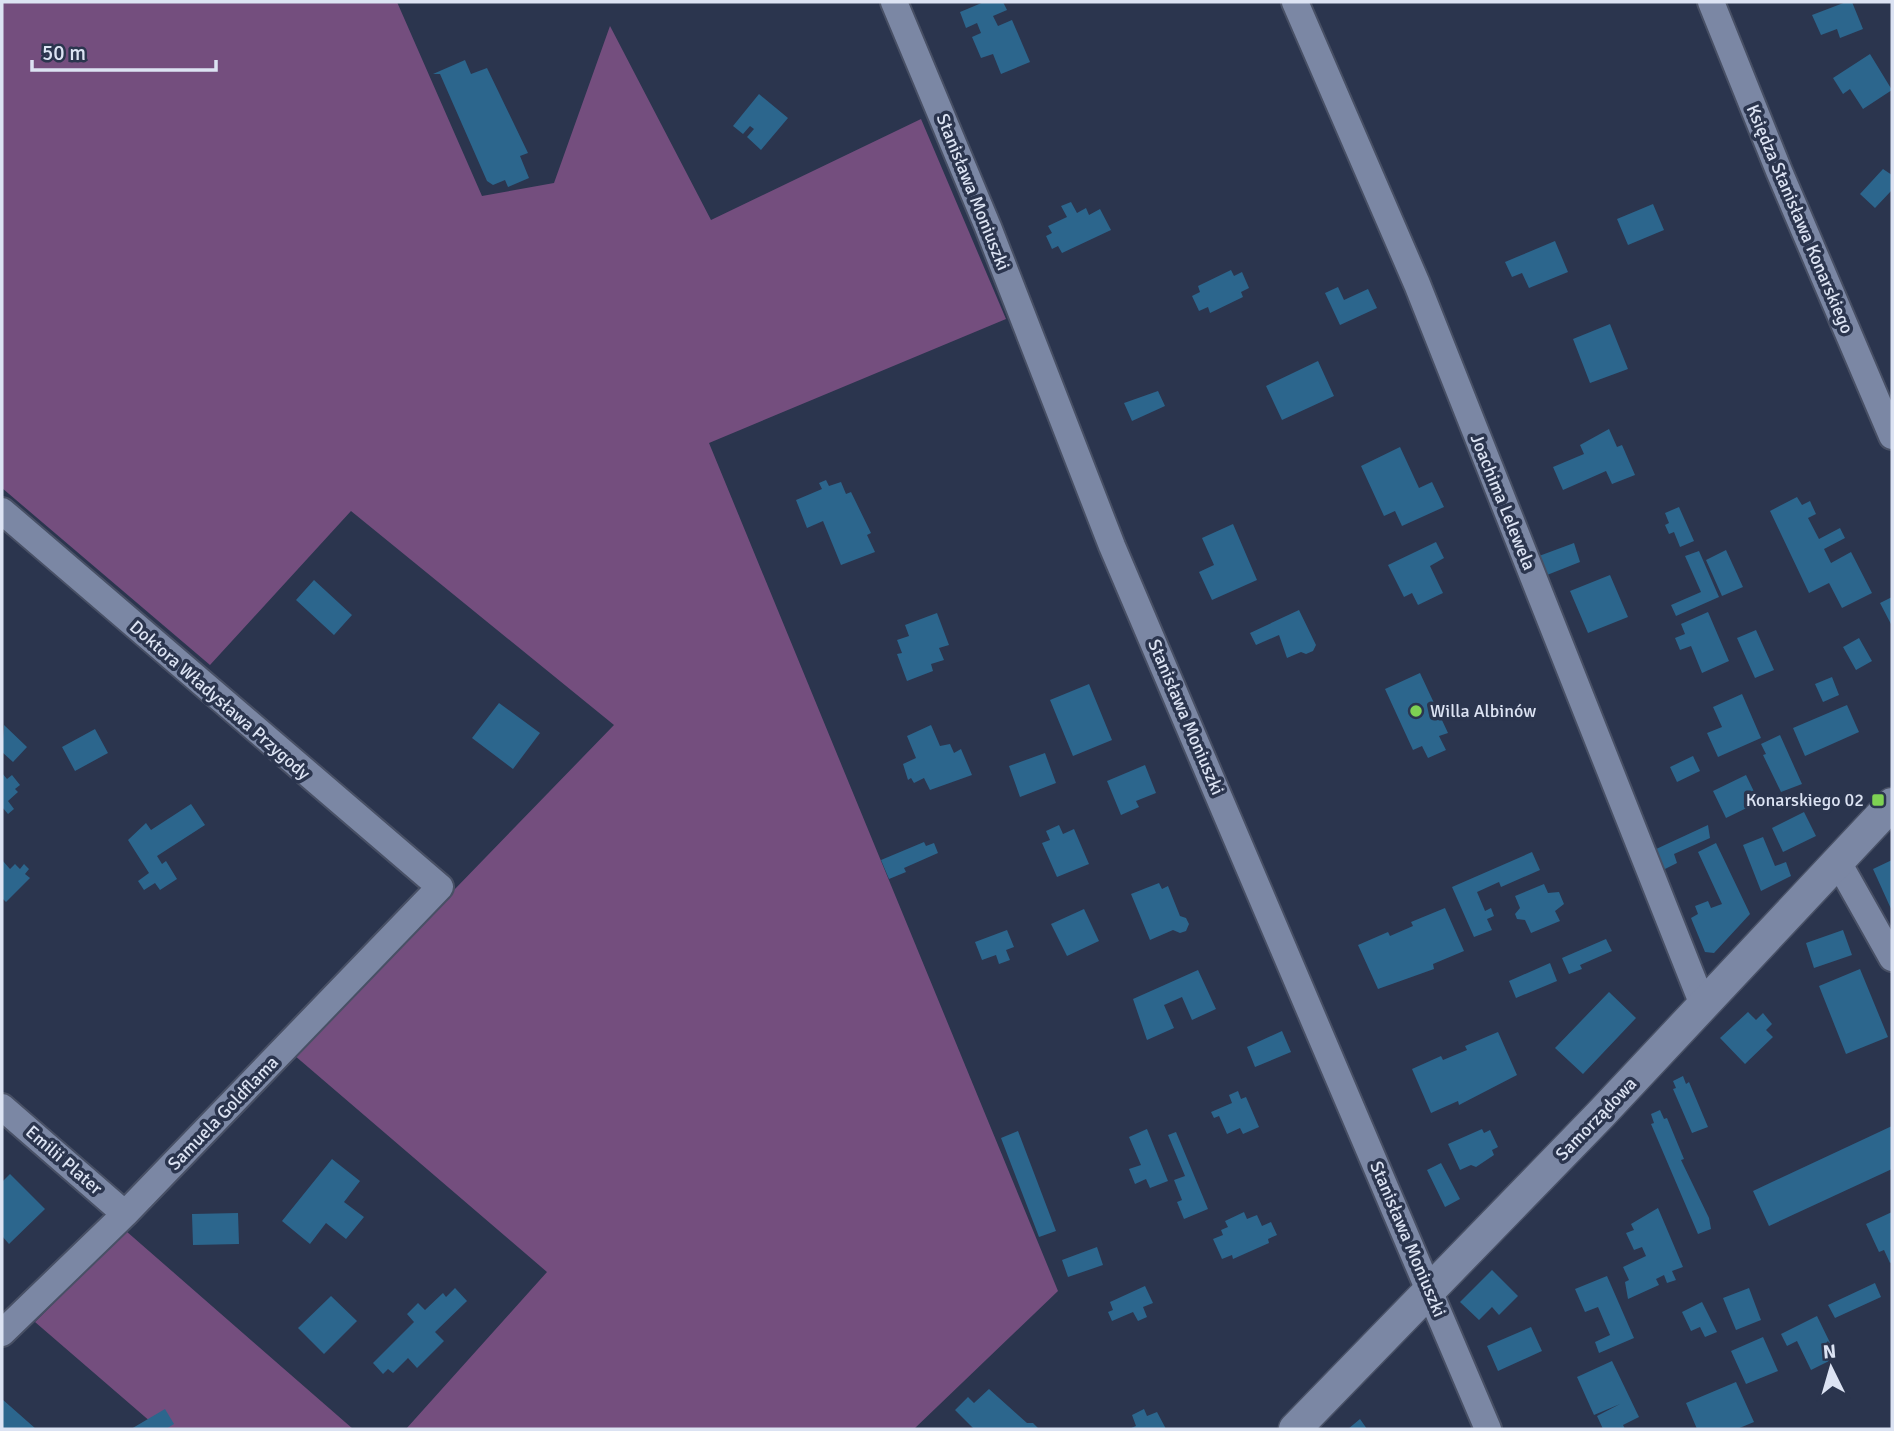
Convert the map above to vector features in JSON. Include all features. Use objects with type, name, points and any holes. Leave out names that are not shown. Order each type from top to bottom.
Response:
[{"type":"street","name":"Stanisława Moniuszki","points":[[894,2],[988,227],[1112,546],[1488,1429]]},
{"type":"street","name":"Joachima Lelewela","points":[[1295,2],[1417,284],[1703,1004]]},
{"type":"street","name":"Księdza Stanisława Konarskiego","points":[[1711,2],[1779,172],[1892,436]]},
{"type":"street","name":"Doktora Władysława Przygody","points":[[2,511],[440,887]]},
{"type":"street","name":"Samorządowa","points":[[1294,1429],[1430,1290],[1892,804]]},
{"type":"street","points":[[1838,862],[1892,958]]},
{"type":"street","name":"Samuela Goldflama","points":[[2,1334],[125,1214],[440,887]]},
{"type":"street","name":"Emilii Plater","points":[[2,1107],[125,1214]]},
{"type":"shaded area","points":[[2,2],[397,2],[482,196],[554,183],[610,26],[711,220],[921,119],[1006,319],[709,443],[1058,1291],[914,1429],[406,1429],[547,1272],[294,1055],[614,725],[351,511],[210,665],[2,488]]},
{"type":"shaded area","points":[[126,1231],[353,1429],[159,1429],[35,1322]]},
{"type":"building","points":[[984,2],[1003,2],[1007,10],[993,16],[998,26],[1012,20],[1030,62],[1001,74],[993,54],[981,58],[972,37],[981,33],[977,23],[966,28],[960,12]]},
{"type":"building","points":[[1852,2],[1863,29],[1840,38],[1837,29],[1821,35],[1812,15]]},
{"type":"building","points":[[1870,54],[1892,90],[1863,109],[1850,89],[1843,94],[1833,78]]},
{"type":"building","points":[[465,60],[471,74],[487,68],[528,153],[520,156],[529,178],[508,187],[505,180],[493,185],[487,181],[440,74],[433,74]]},
{"type":"building","points":[[759,94],[788,118],[761,150],[747,137],[754,129],[750,126],[743,134],[733,126]]},
{"type":"building","points":[[1883,169],[1892,175],[1892,190],[1875,208],[1860,194]]},
{"type":"building","points":[[1071,202],[1077,213],[1086,208],[1089,215],[1100,209],[1111,230],[1062,253],[1058,246],[1052,249],[1046,236],[1052,233],[1048,226],[1067,217],[1061,206]]},
{"type":"building","points":[[1653,204],[1664,230],[1628,245],[1617,219]]},
{"type":"building","points":[[1555,241],[1568,272],[1529,288],[1522,273],[1512,277],[1505,262]]},
{"type":"building","points":[[1231,270],[1234,276],[1242,272],[1249,288],[1241,292],[1243,297],[1210,313],[1208,307],[1199,311],[1192,296],[1200,292],[1198,286]]},
{"type":"building","points":[[1338,287],[1344,300],[1368,289],[1377,308],[1340,325],[1325,293]]},
{"type":"building","points":[[1610,324],[1628,369],[1590,383],[1573,339]]},
{"type":"building","points":[[1318,361],[1334,396],[1282,420],[1266,386]]},
{"type":"building","points":[[1158,391],[1165,406],[1132,421],[1124,403]]},
{"type":"building","points":[[1609,429],[1617,447],[1622,445],[1635,475],[1612,484],[1606,471],[1563,490],[1553,467],[1584,454],[1580,445]]},
{"type":"building","points":[[1400,447],[1419,488],[1432,482],[1444,507],[1402,526],[1395,511],[1384,516],[1361,466]]},
{"type":"building","points":[[826,480],[829,486],[841,482],[846,494],[851,492],[871,533],[867,535],[875,552],[841,565],[823,521],[807,528],[796,500],[822,489],[819,483]]},
{"type":"building","points":[[1797,497],[1802,505],[1810,501],[1816,514],[1808,518],[1819,539],[1840,528],[1845,538],[1824,549],[1831,563],[1851,552],[1872,593],[1842,608],[1829,583],[1809,593],[1770,511]]},
{"type":"building","points":[[1679,507],[1694,541],[1680,547],[1674,532],[1669,534],[1665,525],[1669,523],[1665,513]]},
{"type":"building","points":[[1233,524],[1257,580],[1212,600],[1199,572],[1214,565],[1202,538]]},
{"type":"building","points":[[1436,542],[1444,558],[1430,566],[1443,593],[1418,605],[1412,593],[1404,597],[1388,565]]},
{"type":"building","points":[[1574,543],[1580,562],[1547,575],[1539,556]]},
{"type":"building","points":[[1726,550],[1743,587],[1722,596],[1706,560]]},
{"type":"building","points":[[1699,551],[1719,597],[1676,616],[1671,605],[1701,592],[1685,556]]},
{"type":"building","points":[[1610,575],[1628,617],[1588,633],[1570,591]]},
{"type":"building","points":[[314,580],[352,615],[334,635],[296,600]]},
{"type":"building","points":[[1892,597],[1892,626],[1880,603]]},
{"type":"building","points":[[1299,610],[1316,645],[1313,651],[1306,654],[1301,652],[1287,658],[1279,635],[1256,645],[1250,633]]},
{"type":"building","points":[[1708,612],[1729,661],[1702,673],[1691,646],[1680,650],[1675,638],[1685,634],[1681,624]]},
{"type":"building","points":[[937,613],[949,645],[939,648],[944,660],[931,664],[933,671],[907,681],[897,654],[902,653],[897,640],[909,636],[905,625]]},
{"type":"building","points":[[1756,630],[1774,670],[1755,678],[1737,638]]},
{"type":"building","points":[[1859,638],[1872,661],[1856,670],[1843,647]]},
{"type":"building","name":"Willa Albinów","points":[[1420,673],[1448,733],[1439,736],[1446,750],[1428,758],[1422,746],[1413,750],[1385,689]]},
{"type":"building","points":[[1832,677],[1839,695],[1823,702],[1815,684]]},
{"type":"building","points":[[1089,684],[1112,740],[1073,756],[1050,700]]},
{"type":"building","points":[[1742,694],[1761,738],[1718,757],[1707,733],[1722,727],[1713,707]]},
{"type":"building","points":[[499,703],[540,733],[513,769],[472,738]]},
{"type":"building","points":[[1847,705],[1859,732],[1805,756],[1793,728]]},
{"type":"building","points":[[4,725],[27,747],[13,762],[2,752]]},
{"type":"building","points":[[931,725],[940,746],[950,744],[954,753],[961,749],[972,775],[930,790],[924,778],[914,783],[911,778],[908,780],[903,764],[916,758],[907,736]]},
{"type":"building","points":[[95,729],[108,753],[75,771],[62,747]]},
{"type":"building","points":[[1780,735],[1802,784],[1781,792],[1763,755],[1766,754],[1761,744]]},
{"type":"building","points":[[1045,753],[1056,783],[1020,797],[1009,766]]},
{"type":"building","points":[[1693,756],[1700,771],[1677,782],[1670,767]]},
{"type":"building","points":[[1145,765],[1156,793],[1136,801],[1139,807],[1121,815],[1107,781]]},
{"type":"building","points":[[2,773],[7,779],[12,775],[20,785],[15,789],[18,792],[8,801],[14,809],[8,814],[2,807]]},
{"type":"building","points":[[1746,775],[1759,802],[1726,818],[1713,791]]},
{"type":"building","points":[[191,804],[205,825],[157,856],[162,864],[166,861],[177,879],[160,890],[155,883],[144,890],[138,881],[149,873],[128,840],[146,823],[151,830]]},
{"type":"building","points":[[1804,812],[1816,836],[1783,852],[1772,828]]},
{"type":"building","points":[[1059,825],[1063,834],[1074,829],[1089,864],[1057,877],[1042,843],[1050,840],[1046,831]]},
{"type":"building","points":[[1708,825],[1710,838],[1674,854],[1677,863],[1663,870],[1654,850]]},
{"type":"building","points":[[1763,837],[1775,866],[1786,862],[1791,876],[1761,891],[1743,845]]},
{"type":"building","points":[[924,842],[926,846],[934,843],[938,853],[904,868],[906,872],[889,879],[881,860]]},
{"type":"building","points":[[1716,843],[1750,914],[1714,953],[1705,952],[1691,918],[1698,914],[1695,906],[1708,901],[1711,908],[1722,904],[1698,852]]},
{"type":"building","points":[[1532,852],[1540,870],[1501,887],[1499,882],[1477,892],[1485,911],[1491,908],[1494,916],[1487,919],[1492,930],[1474,937],[1452,887]]},
{"type":"building","points":[[2,860],[10,869],[15,864],[20,869],[24,864],[29,869],[25,874],[30,878],[6,902],[2,898]]},
{"type":"building","points":[[1892,860],[1892,911],[1873,869]]},
{"type":"building","points":[[1159,883],[1162,889],[1168,886],[1180,916],[1186,918],[1189,924],[1186,931],[1180,933],[1173,930],[1150,940],[1131,894]]},
{"type":"building","points":[[1544,884],[1548,893],[1559,892],[1564,904],[1555,911],[1560,921],[1531,933],[1525,920],[1517,919],[1515,914],[1520,908],[1515,896]]},
{"type":"building","points":[[1445,908],[1464,951],[1433,964],[1434,969],[1378,989],[1358,945],[1388,932],[1390,936],[1413,926],[1411,922]]},
{"type":"building","points":[[1084,909],[1099,941],[1067,956],[1051,924]]},
{"type":"building","points":[[1007,930],[1014,947],[1006,950],[1010,960],[999,964],[996,955],[982,960],[975,942]]},
{"type":"building","points":[[1843,930],[1852,955],[1814,968],[1806,943]]},
{"type":"building","points":[[1606,939],[1612,951],[1580,965],[1582,969],[1569,974],[1562,958]]},
{"type":"building","points":[[1550,963],[1557,981],[1516,998],[1509,981]]},
{"type":"building","points":[[1860,969],[1888,1037],[1846,1054],[1819,986]]},
{"type":"building","points":[[1198,970],[1216,1009],[1192,1020],[1182,997],[1164,1005],[1174,1028],[1147,1040],[1133,999]]},
{"type":"building","points":[[1609,992],[1636,1018],[1583,1074],[1555,1048]]},
{"type":"building","points":[[1748,1012],[1756,1020],[1763,1013],[1772,1024],[1766,1030],[1773,1037],[1745,1064],[1720,1038]]},
{"type":"building","points":[[1282,1031],[1291,1052],[1255,1067],[1247,1047]]},
{"type":"building","points":[[1498,1032],[1517,1075],[1459,1105],[1458,1101],[1431,1113],[1412,1069],[1441,1056],[1443,1060],[1467,1050],[1465,1046]]},
{"type":"building","points":[[1683,1076],[1686,1084],[1689,1082],[1708,1127],[1692,1133],[1673,1089],[1676,1088],[1673,1081]]},
{"type":"building","points":[[1238,1091],[1241,1099],[1246,1097],[1259,1127],[1243,1134],[1240,1128],[1227,1134],[1219,1116],[1214,1118],[1211,1112],[1232,1103],[1229,1095]]},
{"type":"building","points":[[1660,1110],[1664,1119],[1667,1118],[1684,1159],[1681,1160],[1709,1218],[1711,1229],[1698,1234],[1651,1124],[1654,1123],[1651,1114]]},
{"type":"building","points":[[1892,1126],[1892,1169],[1769,1226],[1753,1191]]},
{"type":"building","points":[[1147,1129],[1168,1181],[1150,1188],[1146,1179],[1135,1184],[1129,1169],[1141,1165],[1129,1137]]},
{"type":"building","points":[[1482,1129],[1484,1133],[1490,1130],[1498,1147],[1492,1150],[1494,1155],[1476,1167],[1471,1165],[1460,1170],[1448,1144]]},
{"type":"building","points":[[1018,1131],[1056,1231],[1039,1237],[1001,1138]]},
{"type":"building","points":[[1176,1132],[1208,1209],[1184,1219],[1177,1202],[1182,1200],[1174,1180],[1185,1176],[1168,1135]]},
{"type":"building","points":[[332,1159],[360,1181],[344,1202],[364,1217],[346,1239],[326,1223],[310,1244],[282,1221]]},
{"type":"building","points":[[1441,1163],[1460,1199],[1445,1207],[1427,1170]]},
{"type":"building","points":[[10,1174],[45,1209],[9,1244],[2,1236],[2,1182]]},
{"type":"building","points":[[1658,1208],[1683,1267],[1672,1271],[1676,1280],[1667,1283],[1664,1275],[1656,1279],[1659,1285],[1628,1299],[1625,1282],[1629,1280],[1623,1267],[1646,1256],[1642,1247],[1634,1250],[1626,1233],[1634,1230],[1631,1224]]},
{"type":"building","points":[[1244,1212],[1247,1219],[1257,1215],[1262,1226],[1271,1222],[1277,1235],[1268,1239],[1269,1243],[1233,1259],[1232,1255],[1222,1259],[1213,1239],[1223,1235],[1221,1230],[1228,1227],[1225,1221]]},
{"type":"building","points":[[1892,1212],[1890,1263],[1884,1250],[1879,1252],[1866,1224]]},
{"type":"building","points":[[238,1213],[239,1244],[193,1245],[192,1214]]},
{"type":"building","points":[[1097,1247],[1103,1265],[1068,1277],[1062,1260]]},
{"type":"building","points":[[1492,1270],[1518,1296],[1499,1315],[1492,1307],[1479,1320],[1460,1302]]},
{"type":"building","points":[[1607,1276],[1634,1338],[1599,1353],[1595,1342],[1610,1335],[1598,1307],[1585,1312],[1575,1289]]},
{"type":"building","points":[[1875,1283],[1881,1297],[1835,1318],[1828,1305]]},
{"type":"building","points":[[1145,1286],[1153,1303],[1143,1307],[1147,1317],[1138,1321],[1133,1312],[1112,1321],[1108,1312],[1113,1310],[1110,1302]]},
{"type":"building","points":[[455,1288],[467,1301],[435,1332],[444,1341],[417,1368],[408,1358],[393,1373],[388,1369],[383,1374],[373,1363],[414,1322],[407,1314],[418,1303],[425,1310],[443,1293],[446,1297]]},
{"type":"building","points":[[1749,1288],[1761,1320],[1736,1330],[1723,1298]]},
{"type":"building","points":[[331,1296],[357,1321],[324,1354],[298,1328]]},
{"type":"building","points":[[1702,1302],[1717,1332],[1705,1337],[1700,1327],[1691,1331],[1682,1312]]},
{"type":"building","points":[[1817,1316],[1837,1357],[1811,1370],[1797,1341],[1787,1346],[1781,1334]]},
{"type":"building","points":[[1531,1327],[1542,1351],[1498,1371],[1487,1346]]},
{"type":"building","points":[[1763,1337],[1778,1371],[1746,1384],[1731,1351]]},
{"type":"building","points":[[1612,1361],[1639,1417],[1623,1425],[1625,1429],[1603,1429],[1597,1416],[1620,1404],[1594,1415],[1577,1377]]},
{"type":"building","points":[[1736,1382],[1754,1422],[1737,1429],[1697,1429],[1686,1403]]},
{"type":"building","points":[[989,1389],[1027,1423],[1033,1423],[1039,1429],[974,1429],[955,1410],[968,1397],[974,1403]]},
{"type":"building","points":[[2,1399],[36,1429],[2,1429]]},
{"type":"building","points":[[165,1409],[174,1424],[166,1429],[131,1429]]},
{"type":"building","points":[[1144,1409],[1147,1416],[1157,1412],[1166,1429],[1129,1429],[1136,1426],[1132,1415]]},
{"type":"building","points":[[1360,1419],[1367,1429],[1348,1429]]},
{"type":"place","name":"Willa Albinów","points":[[1416,711]]},
{"type":"place","name":"Konarskiego 02","points":[[1878,800]]}]
